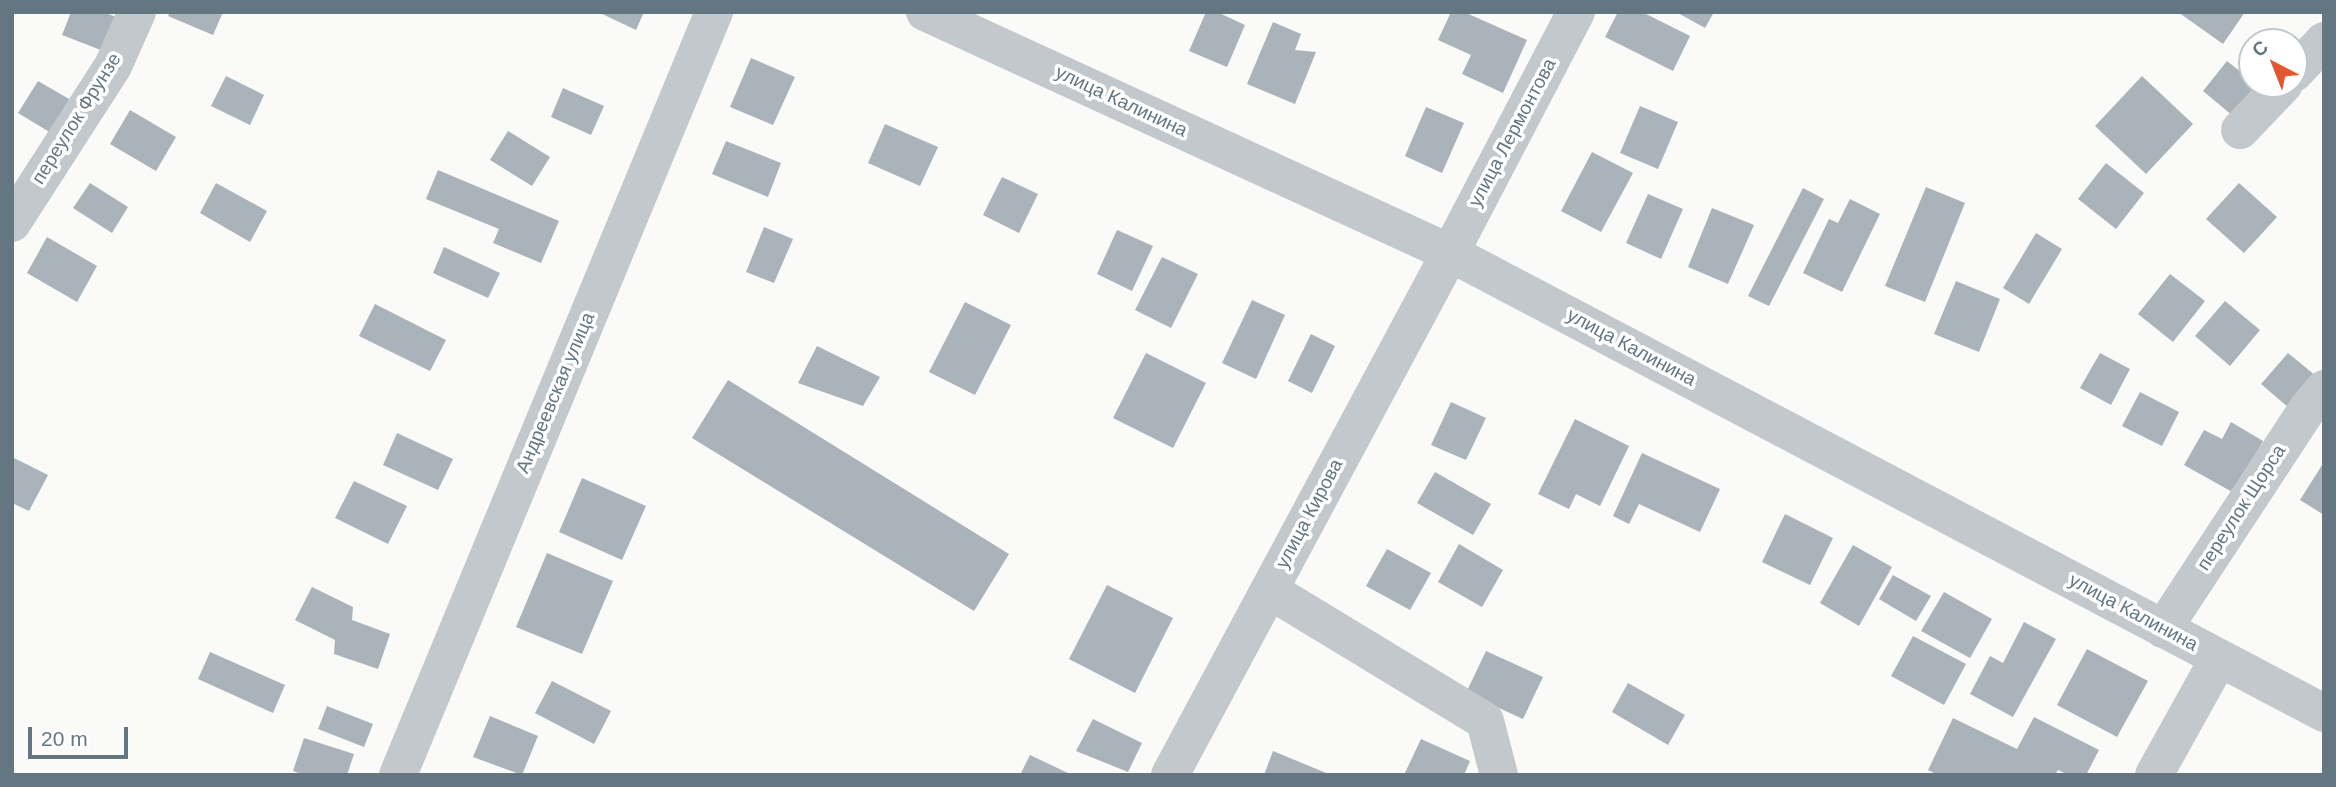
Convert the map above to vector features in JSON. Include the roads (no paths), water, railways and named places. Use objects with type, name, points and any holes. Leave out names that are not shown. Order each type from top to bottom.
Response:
[{"type":"street","name":"переулок Фрунзе","points":[[12,223],[113,66],[137,12]]},
{"type":"street","name":"Андреевская улица","points":[[398,775],[714,12]]},
{"type":"street","name":"улица Калинина","points":[[925,12],[1450,253],[2324,713]]},
{"type":"street","name":"улица Лермонтова","points":[[1450,253],[1576,12]]},
{"type":"street","points":[[2308,58],[2324,41]]},
{"type":"street","points":[[2240,130],[2271,98]]},
{"type":"street","name":"улица Кирова","points":[[1170,775],[1450,253]]},
{"type":"street","name":"переулок Щорса","points":[[2163,629],[2308,408],[2324,389]]},
{"type":"street","points":[[1269,590],[1485,721],[1499,775]]},
{"type":"street","points":[[2154,775],[2219,658]]}]
